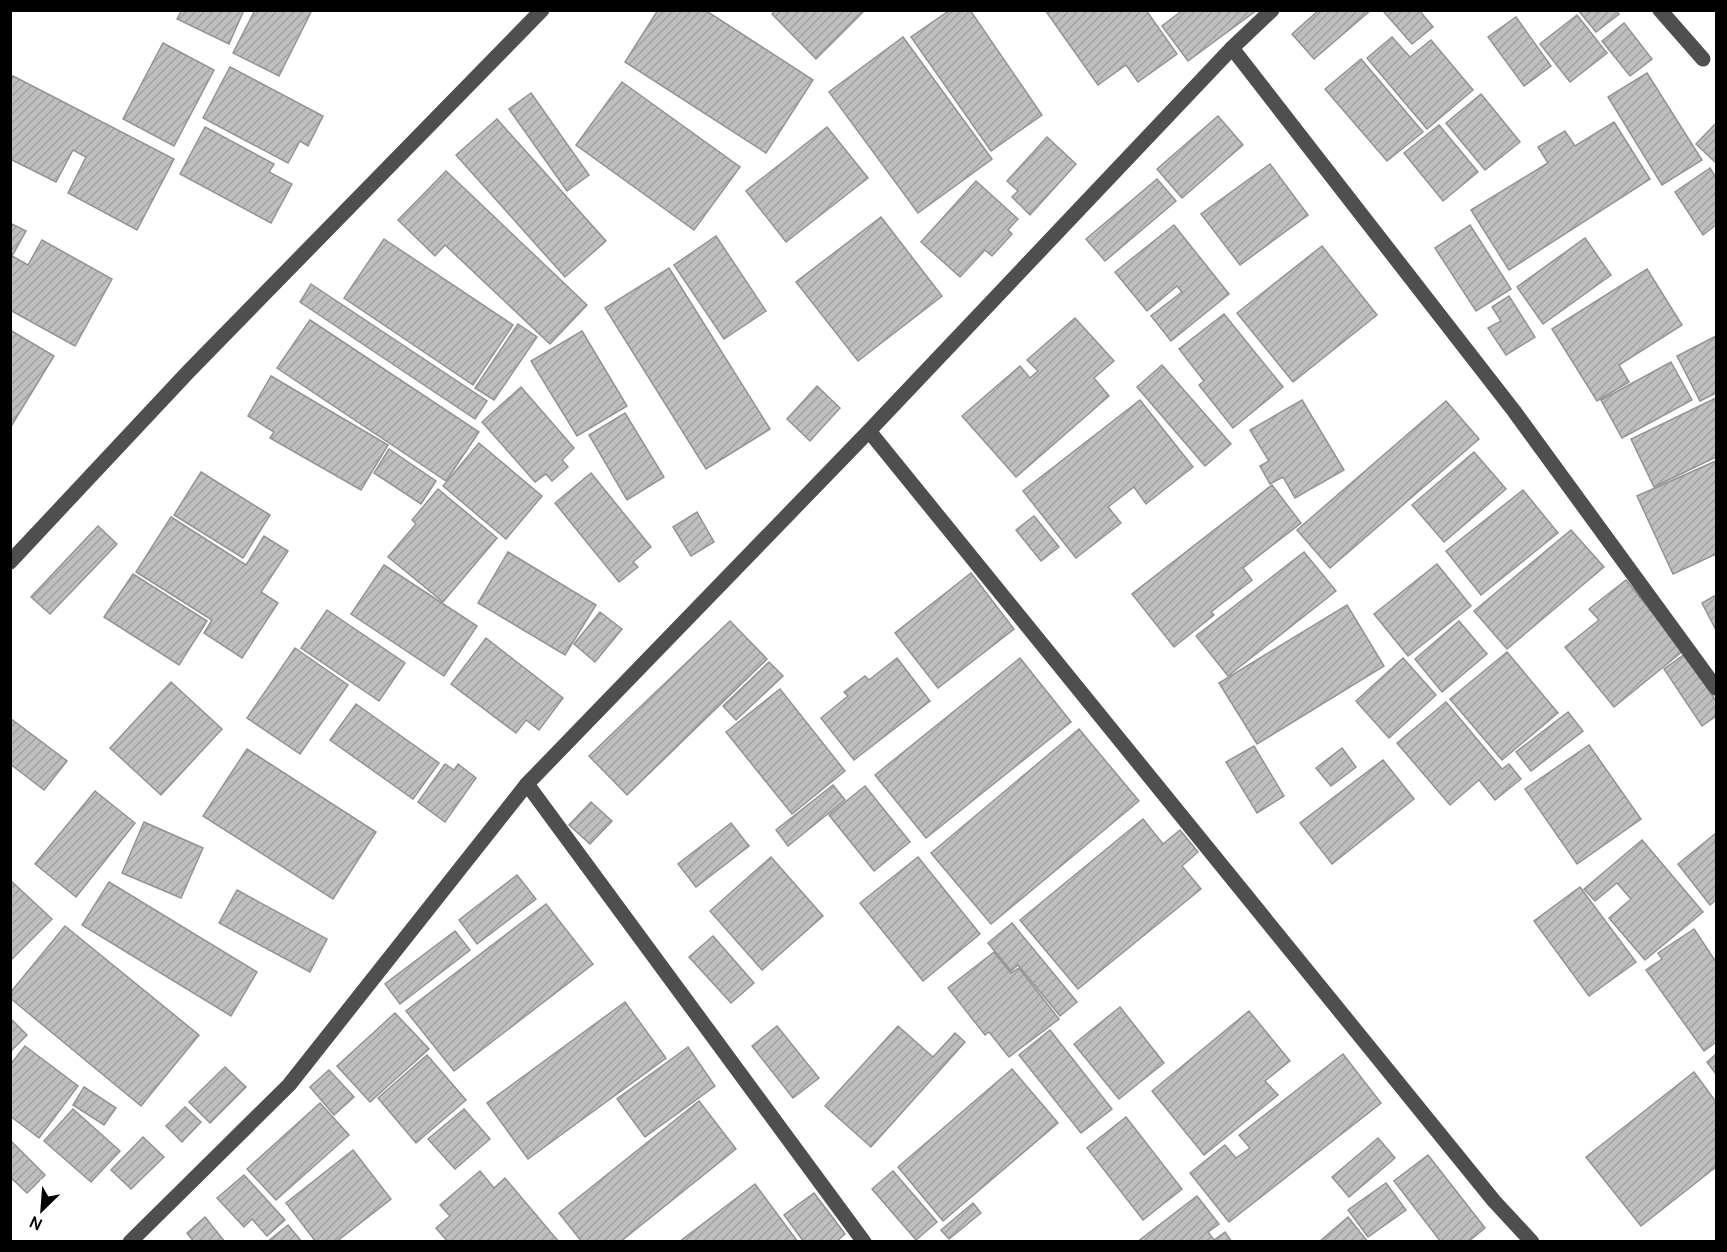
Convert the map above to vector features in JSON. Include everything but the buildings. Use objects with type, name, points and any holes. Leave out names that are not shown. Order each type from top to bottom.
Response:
[{"type":"street","points":[[10,562],[189,371],[542,10]]},
{"type":"street","points":[[130,1242],[288,1084],[343,1019],[527,784],[869,431],[1232,48],[1272,10]]},
{"type":"street","points":[[1660,10],[1703,59]]},
{"type":"street","points":[[1232,48],[1514,411],[1716,688]]},
{"type":"street","points":[[869,431],[1494,1201],[1532,1242]]},
{"type":"street","points":[[527,784],[864,1242]]}]
